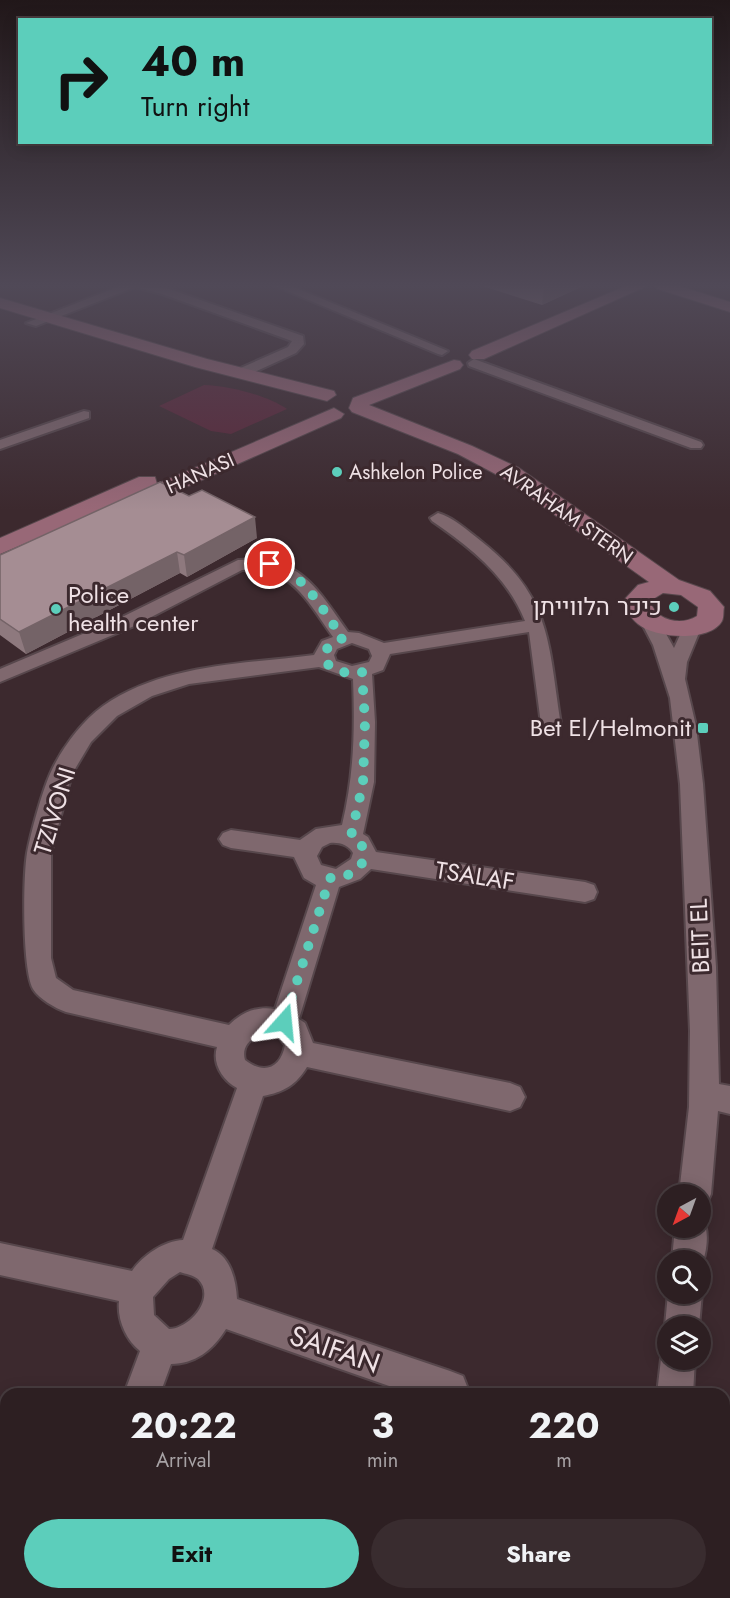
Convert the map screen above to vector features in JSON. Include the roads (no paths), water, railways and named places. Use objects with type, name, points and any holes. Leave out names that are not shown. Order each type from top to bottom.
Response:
[{"type":"street","points":[[157,361],[338,405]]},
{"type":"street","points":[[192,361],[338,405]]},
{"type":"street","points":[[241,374],[270,361]]},
{"type":"street","name":"HANASI","points":[[0,547],[449,361]]},
{"type":"street","points":[[468,361],[696,445]]},
{"type":"street","name":"HANASI","points":[[0,561],[338,405]]},
{"type":"street","name":"AVRAHAM STERN","points":[[338,405],[439,447],[490,472],[556,515],[659,588]]},
{"type":"street","points":[[0,446],[84,416]]},
{"type":"street","points":[[438,518],[475,542],[498,562],[522,594],[536,625],[551,724]]},
{"type":"street","points":[[2,671],[125,623],[238,566],[258,561],[282,566],[297,576],[343,638]]},
{"type":"street","points":[[709,618],[700,596],[659,588],[640,594],[637,607],[649,620],[670,628],[709,618],[730,627]]},
{"type":"street","name":"BEIT EL","points":[[675,680],[677,662],[709,618]]},
{"type":"street","name":"BEIT EL","points":[[649,620],[660,636],[675,680],[688,742],[717,1097],[697,1184]]},
{"type":"street","points":[[381,650],[447,637],[536,625]]},
{"type":"street","points":[[343,638],[362,638],[381,650],[380,661],[376,666],[362,672],[343,672],[328,665],[324,655],[329,645],[343,638]]},
{"type":"street","name":"TZIVONI","points":[[233,1038],[66,1000],[44,984],[39,958],[39,853],[61,774],[83,737],[110,711],[146,691],[187,678],[325,660]]},
{"type":"street","points":[[351,836],[363,783],[365,722],[362,672]]},
{"type":"street","points":[[324,834],[351,836],[362,846],[364,859],[361,866],[348,876],[330,878],[310,868],[306,862],[306,849],[310,843],[324,834]]},
{"type":"street","points":[[231,839],[306,849]]},
{"type":"street","name":"TSALAF","points":[[364,859],[585,892]]},
{"type":"street","points":[[284,1022],[330,878]]},
{"type":"street","points":[[273,1019],[284,1022],[297,1035],[300,1053],[289,1073],[267,1082],[245,1078],[232,1065],[230,1047],[233,1038],[250,1022],[273,1019]]},
{"type":"street","points":[[300,1053],[510,1097]]},
{"type":"street","points":[[193,1257],[254,1081]]},
{"type":"street","points":[[193,1257],[213,1271],[219,1282],[219,1310],[213,1324],[202,1336],[182,1346],[160,1345],[141,1329],[136,1303],[139,1289],[146,1276],[168,1259],[193,1257]]},
{"type":"street","points":[[0,1259],[139,1289]]},
{"type":"street","name":"SAIFAN","points":[[219,1310],[447,1388]]},
{"type":"street","points":[[144,1388],[160,1345]]},
{"type":"street","points":[[676,1388],[677,1370]]},
{"type":"place","name":"Ashkelon Police","points":[[337,472]]},
{"type":"place","name":"כיכר הלווייתן","points":[[674,607]]},
{"type":"place","name":"Police health center","points":[[56,609]]},
{"type":"place","name":"Bet El/Helmonit","points":[[703,728]]}]
